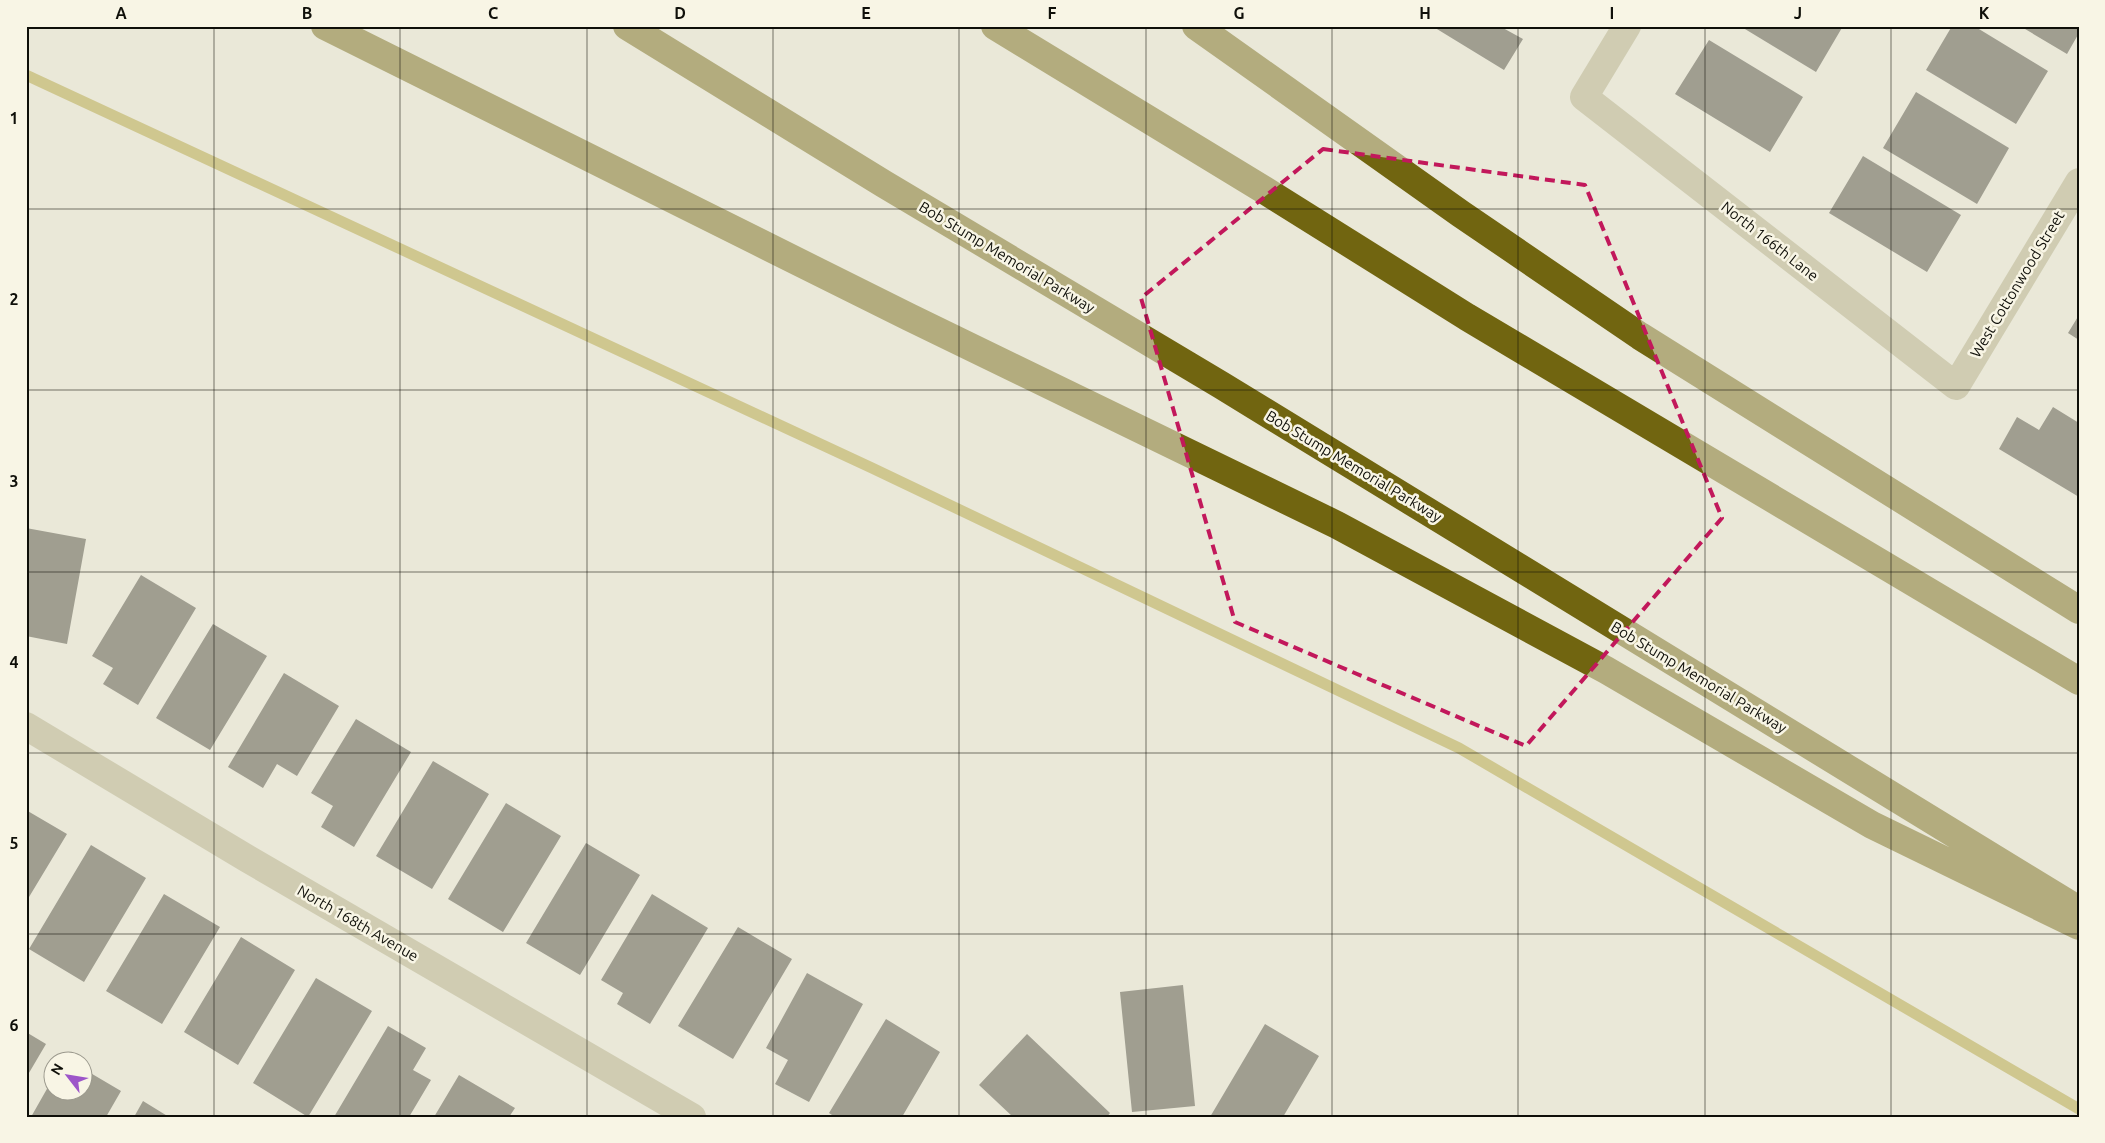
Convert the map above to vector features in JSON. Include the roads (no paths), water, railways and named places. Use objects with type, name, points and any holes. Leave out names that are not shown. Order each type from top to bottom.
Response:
[{"type":"highway","points":[[325,26],[909,317],[1337,525],[1606,670],[1872,825],[2079,926]]},
{"type":"highway","name":"Bob Stump Memorial Parkway","points":[[627,26],[884,184],[1230,390],[2079,910]]},
{"type":"highway","points":[[996,26],[1467,317],[2079,681]]},
{"type":"highway","points":[[1196,26],[1461,214],[1640,336],[2079,610]]},
{"type":"street","name":"North 166th Lane","points":[[1627,26],[1584,97],[1956,386]]},
{"type":"street","name":"West Cottonwood Street","points":[[1956,386],[2079,182]]},
{"type":"street","name":"North 168th Avenue","points":[[26,726],[248,860],[686,1115]]},
{"type":"waterway","points":[[26,75],[872,468],[1459,748],[2079,1109]]}]
